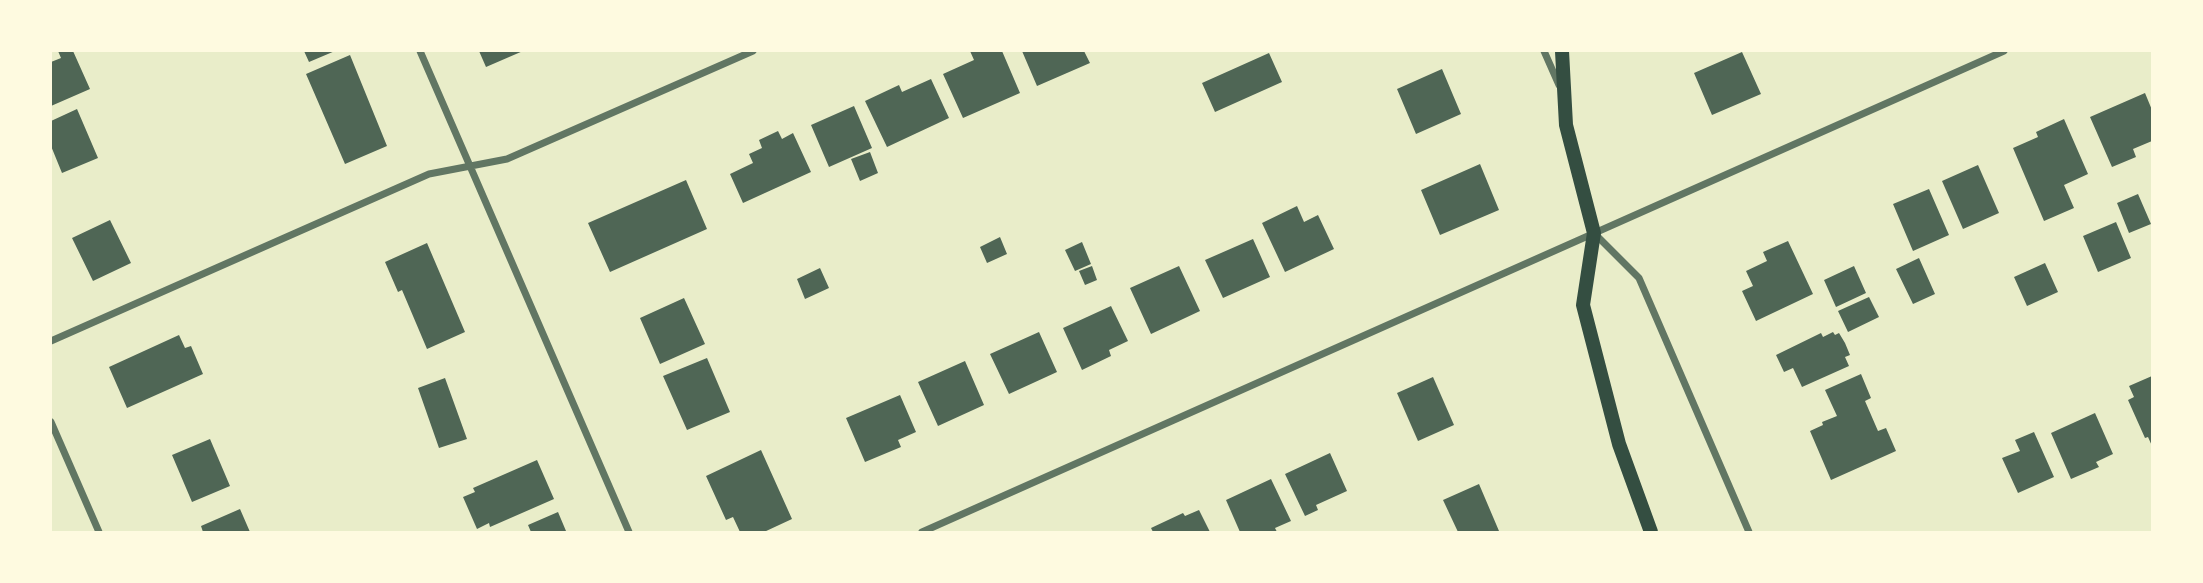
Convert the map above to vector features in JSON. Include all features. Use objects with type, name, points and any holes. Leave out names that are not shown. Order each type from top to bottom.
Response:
[{"type":"main road","points":[[1562,51],[1566,125],[1594,233],[1583,305],[1619,443],[1651,532]]},
{"type":"street","points":[[420,51],[629,532]]},
{"type":"street","points":[[51,341],[429,174],[507,159],[752,51]]},
{"type":"street","points":[[1544,51],[1564,96]]},
{"type":"street","points":[[922,532],[2004,51]]},
{"type":"street","points":[[1594,233],[1639,278],[1749,532]]},
{"type":"street","points":[[51,422],[99,532]]},
{"type":"building","points":[[58,51],[73,51],[90,89],[51,106],[51,62],[61,58]]},
{"type":"building","points":[[304,51],[335,51],[309,62]]},
{"type":"building","points":[[479,51],[523,51],[486,67]]},
{"type":"building","points":[[970,51],[1002,51],[1020,93],[963,118],[943,74],[974,60]]},
{"type":"building","points":[[1022,51],[1084,51],[1090,63],[1037,86]]},
{"type":"building","points":[[1742,52],[1761,94],[1712,115],[1694,73]]},
{"type":"building","points":[[1269,53],[1282,82],[1215,112],[1202,83]]},
{"type":"building","points":[[350,55],[387,146],[345,164],[306,74]]},
{"type":"building","points":[[1442,69],[1461,114],[1416,134],[1397,89]]},
{"type":"building","points":[[931,79],[949,118],[887,147],[865,101],[899,85],[902,92]]},
{"type":"building","points":[[2145,93],[2152,110],[2152,141],[2133,149],[2136,157],[2112,167],[2090,117]]},
{"type":"building","points":[[854,106],[872,148],[829,167],[811,125]]},
{"type":"building","points":[[77,109],[98,158],[62,173],[51,146],[51,121]]},
{"type":"building","points":[[2064,119],[2088,174],[2064,185],[2074,208],[2044,221],[2013,148],[2038,137],[2036,132]]},
{"type":"building","points":[[778,131],[782,139],[793,133],[811,172],[743,203],[730,174],[753,163],[749,154],[762,148],[759,140]]},
{"type":"building","points":[[870,152],[878,173],[860,181],[851,159]]},
{"type":"building","points":[[1480,164],[1499,210],[1440,235],[1421,190]]},
{"type":"building","points":[[1978,165],[1999,213],[1963,229],[1942,181]]},
{"type":"building","points":[[686,180],[707,229],[610,272],[588,223]]},
{"type":"building","points":[[1929,189],[1949,235],[1913,251],[1893,204]]},
{"type":"building","points":[[2138,194],[2151,224],[2129,233],[2117,203]]},
{"type":"building","points":[[1297,206],[1304,222],[1318,215],[1334,249],[1285,272],[1262,223]]},
{"type":"building","points":[[110,220],[131,263],[93,281],[72,238]]},
{"type":"building","points":[[2116,222],[2131,258],[2098,272],[2083,236]]},
{"type":"building","points":[[1000,237],[1007,254],[987,263],[980,247]]},
{"type":"building","points":[[1253,239],[1270,277],[1223,298],[1205,260]]},
{"type":"building","points":[[1788,241],[1813,294],[1756,321],[1742,291],[1753,286],[1746,271],[1767,261],[1763,252]]},
{"type":"building","points":[[1082,242],[1091,264],[1075,271],[1065,250]]},
{"type":"building","points":[[427,243],[465,332],[427,349],[402,290],[398,292],[385,262]]},
{"type":"building","points":[[1919,258],[1935,294],[1913,304],[1896,269]]},
{"type":"building","points":[[2045,263],[2058,292],[2027,306],[2014,277]]},
{"type":"building","points":[[1092,266],[1097,280],[1085,285],[1079,271]]},
{"type":"building","points":[[1179,266],[1200,311],[1151,334],[1130,288]]},
{"type":"building","points":[[1854,266],[1866,293],[1836,307],[1824,280]]},
{"type":"building","points":[[820,268],[829,288],[805,299],[797,279]]},
{"type":"building","points":[[1869,297],[1879,317],[1848,332],[1838,311]]},
{"type":"building","points":[[684,298],[705,344],[660,364],[640,318]]},
{"type":"building","points":[[1111,306],[1128,341],[1109,350],[1111,356],[1082,370],[1063,328]]},
{"type":"building","points":[[1039,332],[1057,372],[1009,394],[990,354]]},
{"type":"building","points":[[1833,332],[1835,335],[1839,333],[1845,343],[1850,355],[1845,357],[1849,366],[1802,387],[1793,368],[1784,372],[1776,355],[1821,333],[1823,337]]},
{"type":"building","points":[[179,335],[185,348],[191,346],[203,374],[127,408],[109,367]]},
{"type":"building","points":[[707,358],[730,412],[687,430],[663,376]]},
{"type":"building","points":[[965,361],[984,405],[938,426],[918,382]]},
{"type":"building","points":[[1861,374],[1871,398],[1865,401],[1878,431],[1886,428],[1896,451],[1831,480],[1810,431],[1837,416],[1825,390]]},
{"type":"building","points":[[2152,376],[2152,446],[2148,437],[2145,438],[2128,400],[2134,397],[2129,386]]},
{"type":"building","points":[[1433,377],[1454,425],[1418,441],[1397,393]]},
{"type":"building","points":[[445,378],[467,439],[439,448],[418,388]]},
{"type":"building","points":[[900,395],[916,432],[898,440],[901,447],[865,462],[846,418]]},
{"type":"building","points":[[2095,413],[2113,454],[2096,462],[2099,467],[2071,479],[2051,433]]},
{"type":"building","points":[[2034,432],[2054,477],[2018,493],[2002,458],[2020,451],[2015,440]]},
{"type":"building","points":[[210,439],[230,486],[192,502],[172,455]]},
{"type":"building","points":[[761,450],[792,519],[764,532],[740,532],[733,517],[726,520],[706,476]]},
{"type":"building","points":[[1330,453],[1347,491],[1316,505],[1318,510],[1305,516],[1285,474]]},
{"type":"building","points":[[537,460],[554,499],[490,527],[489,523],[477,529],[463,497],[475,492],[473,488]]},
{"type":"building","points":[[1271,479],[1291,521],[1275,528],[1277,532],[1240,532],[1226,500]]},
{"type":"building","points":[[1479,484],[1499,531],[1458,532],[1443,500]]},
{"type":"building","points":[[240,509],[250,532],[203,532],[201,526]]},
{"type":"building","points":[[1199,510],[1210,532],[1153,532],[1151,528],[1183,513],[1185,516]]},
{"type":"building","points":[[558,512],[566,531],[531,532],[528,525]]}]
